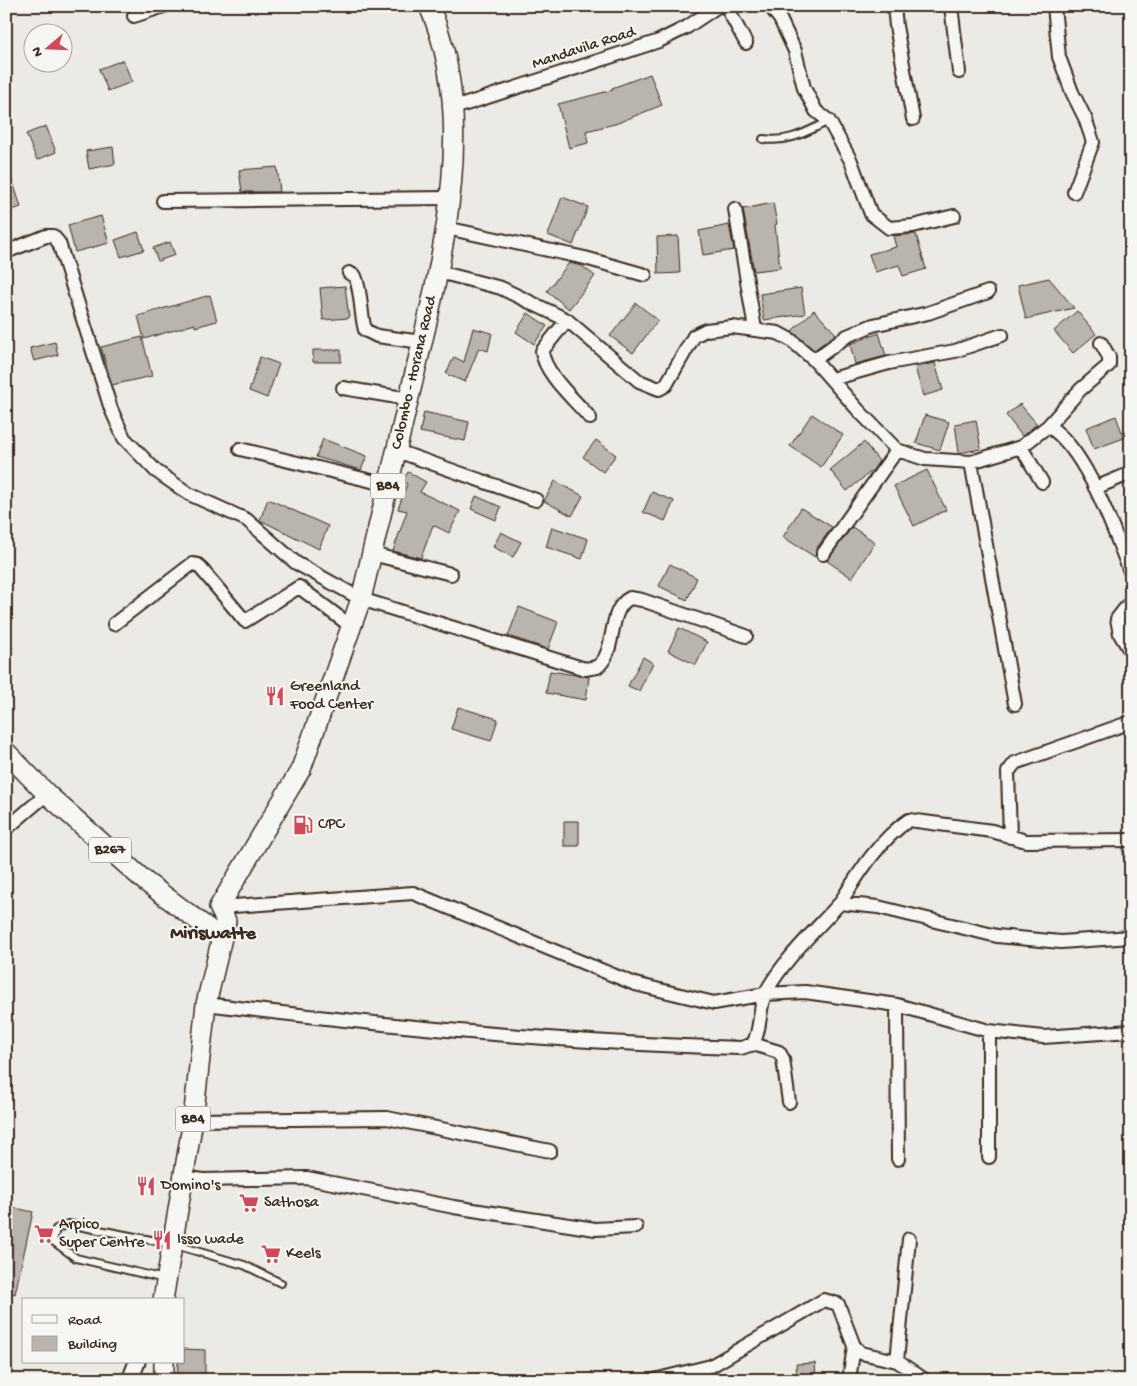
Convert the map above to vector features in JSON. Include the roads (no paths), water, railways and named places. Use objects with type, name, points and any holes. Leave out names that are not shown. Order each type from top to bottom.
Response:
[{"type":"main road","name":"Colombo - Horana Road","points":[[219,907],[301,769],[334,672],[352,627],[361,599],[439,272],[450,198],[454,108],[441,33],[429,6]]},
{"type":"main road","name":"B267","points":[[6,752],[46,794],[146,882],[221,938]]},
{"type":"main road","name":"B84","points":[[163,1294],[193,1120],[206,1004],[226,921],[219,907]]},
{"type":"main road","points":[[164,1364],[164,1380]]},
{"type":"street","points":[[134,16],[164,6]]},
{"type":"street","name":"Mandavila Road","points":[[454,108],[659,41],[687,27],[718,6]]},
{"type":"street","points":[[726,6],[746,43]]},
{"type":"street","points":[[770,6],[780,19],[795,51],[804,88],[816,111],[829,121],[851,161],[871,214],[889,228],[913,226],[954,216]]},
{"type":"street","points":[[894,6],[913,119]]},
{"type":"street","points":[[951,6],[959,72]]},
{"type":"street","points":[[1054,6],[1059,58],[1072,92],[1085,118],[1092,142],[1074,192]]},
{"type":"street","points":[[163,201],[450,198]]},
{"type":"street","points":[[736,210],[755,329]]},
{"type":"street","points":[[446,228],[585,258],[645,275]]},
{"type":"street","points":[[6,252],[46,236],[54,236],[59,243],[111,409],[124,438],[156,471],[188,494],[247,520],[296,563],[361,599],[585,669],[597,668],[605,659],[621,605],[630,598],[642,600],[746,636]]},
{"type":"street","points":[[439,272],[501,288],[567,320],[639,381],[660,389],[666,385],[675,367],[698,333],[706,330],[732,327],[778,333],[791,340],[814,360],[898,450],[924,459],[971,462],[1021,447],[1048,426],[1080,390],[1109,365],[1109,357],[1101,343]]},
{"type":"street","points":[[349,273],[355,276],[360,288],[360,311],[365,330],[377,336],[422,342]]},
{"type":"street","points":[[814,360],[847,336],[873,326],[928,313],[988,292]]},
{"type":"street","points":[[567,320],[542,351],[542,356],[548,370],[590,418]]},
{"type":"street","points":[[832,379],[889,363],[955,351],[1002,335]]},
{"type":"street","points":[[343,388],[409,399]]},
{"type":"street","points":[[1048,426],[1071,448],[1095,488],[1131,574]]},
{"type":"street","points":[[1021,447],[1042,482]]},
{"type":"street","points":[[240,449],[388,485]]},
{"type":"street","points":[[824,554],[898,450]]},
{"type":"street","points":[[396,451],[536,500]]},
{"type":"street","points":[[971,462],[1015,704]]},
{"type":"street","points":[[1095,488],[1131,473]]},
{"type":"street","points":[[372,554],[450,574]]},
{"type":"street","points":[[114,624],[192,564],[198,565],[245,621],[299,587],[352,627]]},
{"type":"street","points":[[1131,601],[1117,619],[1120,634],[1131,652]]},
{"type":"street","points":[[1010,836],[1008,772],[1015,763],[1131,722]]},
{"type":"street","points":[[6,829],[46,794]]},
{"type":"street","points":[[753,1044],[759,1033],[765,994],[778,973],[840,903],[878,848],[897,828],[910,820],[992,831],[1026,841],[1131,840]]},
{"type":"street","points":[[219,907],[413,893],[635,984],[714,1003],[765,994],[805,992],[897,1005],[989,1031],[1043,1037],[1131,1032]]},
{"type":"street","points":[[840,903],[878,907],[997,936],[1061,942],[1131,937]]},
{"type":"street","points":[[206,1004],[375,1024],[614,1044],[741,1048],[753,1044],[779,1052],[783,1058],[789,1102]]},
{"type":"street","points":[[897,1005],[898,1159]]},
{"type":"street","points":[[989,1031],[989,1157]]},
{"type":"street","points":[[193,1120],[387,1118],[550,1151]]},
{"type":"street","points":[[184,1177],[203,1180],[307,1178],[454,1208],[594,1229],[636,1227]]},
{"type":"street","points":[[897,1361],[909,1239]]},
{"type":"street","points":[[654,1380],[711,1366],[824,1300],[838,1304],[854,1346],[861,1353],[897,1361],[925,1380]]},
{"type":"street","points":[[849,1380],[854,1346]]},
{"type":"street","points":[[130,1380],[136,1364]]},
{"type":"lane","points":[[763,139],[778,141],[791,138],[829,121]]},
{"type":"lane","points":[[163,1294],[76,1258],[53,1242],[56,1229],[68,1224],[172,1244],[244,1265],[281,1283]]},
{"type":"place","name":"Greenland Food Center","points":[[275,696]]},
{"type":"place","name":"CPC","points":[[303,825]]},
{"type":"place","name":"Domino's","points":[[146,1186]]},
{"type":"place","name":"Sathosa","points":[[249,1203]]},
{"type":"place","name":"Arpico Super Centre","points":[[44,1234]]},
{"type":"place","name":"Isso wade","points":[[162,1240]]},
{"type":"place","name":"Keels","points":[[271,1254]]},
{"type":"district","name":"Miriswatte","points":[[213,934]]}]
